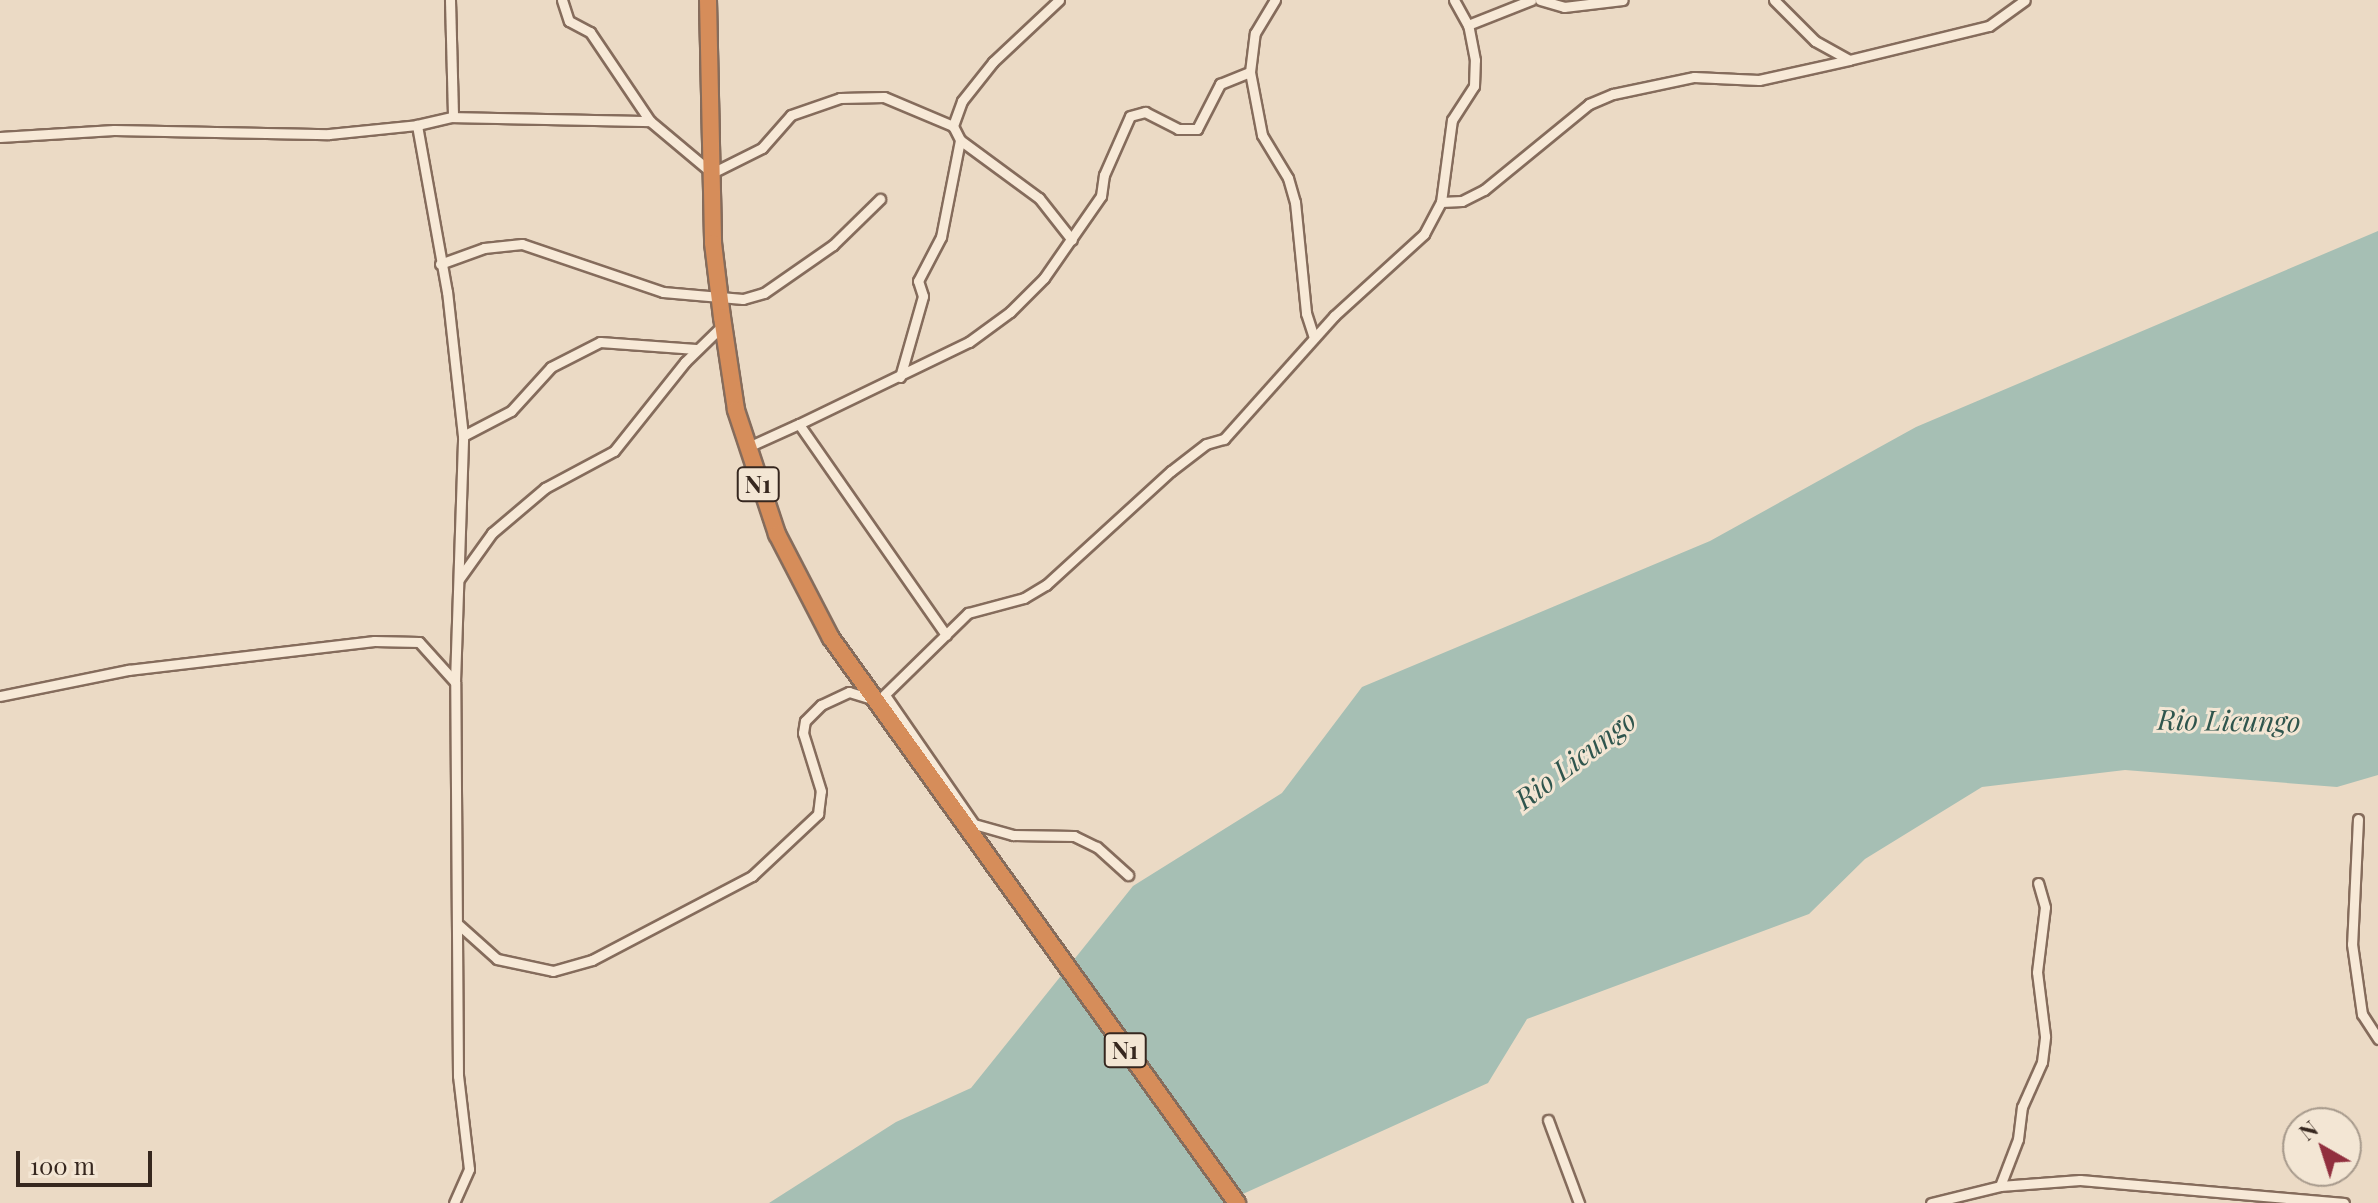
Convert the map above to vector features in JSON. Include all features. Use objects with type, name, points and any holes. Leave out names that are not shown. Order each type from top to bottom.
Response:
[{"type":"highway","name":"N1","points":[[708,0],[712,173],[723,325],[747,448],[803,592],[882,698],[990,853],[1014,897],[1237,1203]]},
{"type":"street","points":[[450,0],[453,117]]},
{"type":"street","points":[[562,0],[569,21],[590,32],[650,121],[712,173],[762,148],[791,115],[840,98],[884,97],[953,126],[960,140],[1039,198],[1072,240]]},
{"type":"street","points":[[953,126],[962,101],[993,62],[1059,0]]},
{"type":"street","points":[[1275,0],[1255,33],[1250,72],[1262,135],[1288,178],[1295,202],[1306,313],[1314,337]]},
{"type":"street","points":[[882,698],[978,606],[1024,598],[1046,585],[1171,471],[1206,444],[1224,439],[1314,337],[1395,265],[1424,234],[1441,202],[1448,134],[1474,86],[1475,60],[1468,25],[1454,0]]},
{"type":"street","points":[[1500,11],[1508,0]]},
{"type":"street","points":[[1468,25],[1531,0]]},
{"type":"street","points":[[1540,0],[1564,7],[1623,0]]},
{"type":"street","points":[[1774,0],[1815,41],[1849,60]]},
{"type":"street","points":[[1441,202],[1462,201],[1484,190],[1589,104],[1613,94],[1694,77],[1759,80],[1849,60],[1989,26],[2025,0]]},
{"type":"street","points":[[747,448],[900,377],[993,326],[1044,278],[1101,196],[1104,175],[1130,116],[1145,112],[1178,129],[1197,129],[1220,84],[1250,72]]},
{"type":"street","points":[[0,137],[114,130],[329,134],[417,125],[453,117],[650,121]]},
{"type":"street","points":[[417,125],[440,264],[463,436],[455,682],[458,1076],[469,1169],[454,1203]]},
{"type":"street","points":[[900,377],[923,296],[918,281],[941,237],[960,140]]},
{"type":"street","points":[[440,264],[484,248],[522,244],[663,292],[743,299],[764,293],[833,245],[880,199]]},
{"type":"street","points":[[459,579],[492,533],[545,488],[614,451],[696,349],[723,325]]},
{"type":"street","points":[[463,436],[511,411],[551,367],[600,342],[696,349]]},
{"type":"street","points":[[799,424],[946,635]]},
{"type":"street","points":[[0,696],[128,670],[374,641],[419,642],[455,682]]},
{"type":"street","points":[[459,925],[497,959],[553,971],[592,960],[727,893],[752,876],[818,814],[821,791],[803,733],[805,721],[821,705],[849,692],[882,698],[974,824],[1013,835],[1074,836],[1097,847],[1128,875]]},
{"type":"street","points":[[2358,819],[2352,944],[2362,1014],[2378,1039]]},
{"type":"street","points":[[2000,1186],[2018,1139],[2022,1107],[2042,1062],[2045,1036],[2037,972],[2045,907],[2038,883]]},
{"type":"street","points":[[1548,1120],[1579,1203]]},
{"type":"street","points":[[1931,1203],[2000,1186],[2117,1180],[2344,1203]]},
{"type":"water","name":"Rio Licungo","points":[[2378,231],[2378,775],[2337,787],[2125,770],[1982,787],[1865,859],[1809,914],[1527,1019],[1488,1083],[1223,1203],[769,1203],[896,1122],[971,1088],[1133,886],[1282,793],[1362,687],[1710,541],[1916,427]]}]
